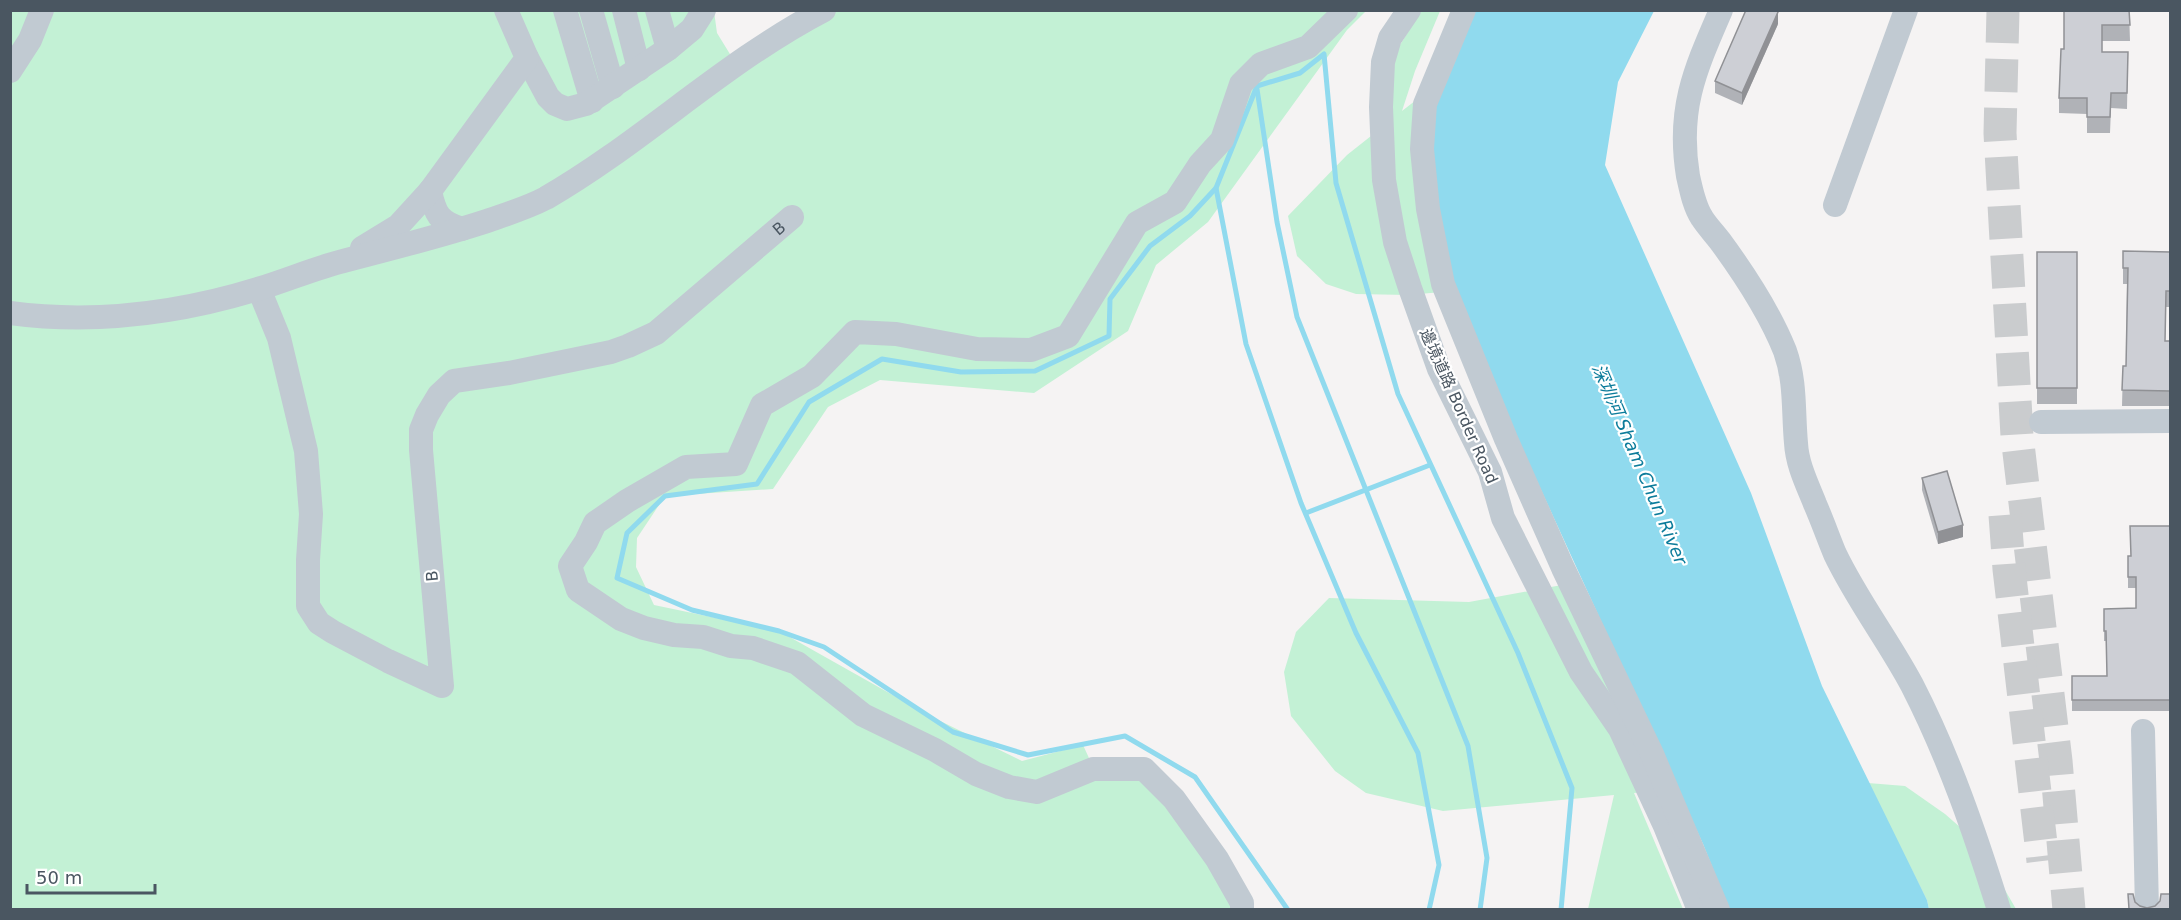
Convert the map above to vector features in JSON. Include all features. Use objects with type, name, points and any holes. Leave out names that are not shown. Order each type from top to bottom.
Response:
[{"type":"street","points":[[10,71],[30,40],[42,10]]},
{"type":"street","points":[[506,10],[527,58],[548,97],[555,104],[567,109],[592,101],[668,49],[692,29],[704,10]]},
{"type":"street","points":[[565,10],[592,101]]},
{"type":"street","points":[[591,10],[613,87]]},
{"type":"street","points":[[624,10],[639,69]]},
{"type":"street","points":[[657,10],[668,49]]},
{"type":"street","points":[[1242,909],[1242,903],[1218,859],[1174,799],[1144,769],[1094,769],[1038,792],[1009,787],[976,774],[935,750],[863,715],[796,663],[753,648],[731,646],[703,637],[674,635],[644,628],[621,619],[578,590],[570,566],[596,523],[627,501],[686,467],[736,464],[762,405],[812,376],[855,332],[896,334],[977,349],[1031,350],[1068,336],[1137,223],[1175,202],[1200,164],[1222,140],[1241,84],[1262,64],[1308,47],[1346,10]]},
{"type":"street","name":"邊境道路 Border Road","points":[[1409,10],[1390,38],[1383,62],[1381,106],[1384,180],[1395,242],[1439,369],[1490,472],[1503,518],[1581,672],[1620,729],[1665,826],[1699,909]]},
{"type":"street","points":[[1464,10],[1425,104],[1422,149],[1428,209],[1443,284],[1545,528],[1652,754],[1718,909]]},
{"type":"street","points":[[1721,10],[1699,61],[1688,96],[1685,131],[1686,161],[1691,190],[1700,216],[1746,277],[1772,320],[1786,353],[1795,400],[1799,465],[1835,554],[1911,683],[1939,740],[1986,867],[1999,909]]},
{"type":"street","points":[[1835,205],[1906,10]]},
{"type":"street","points":[[10,313],[68,318],[170,311],[260,289],[330,264],[462,229],[516,211],[544,199],[600,165],[724,72],[812,13]]},
{"type":"street","points":[[330,264],[398,226],[430,191],[527,58]]},
{"type":"street","points":[[430,191],[434,211],[453,226],[462,229]]},
{"type":"street","name":"B","points":[[260,289],[279,338],[306,451],[310,514],[308,606],[319,623],[333,632],[442,687],[421,450],[422,430],[427,415],[439,395],[454,381],[509,373],[610,352],[656,333],[792,217]]},
{"type":"street","points":[[2041,422],[2170,421]]},
{"type":"street","points":[[1545,528],[1542,551],[1601,702]]},
{"type":"street","points":[[2143,731],[2147,909]]},
{"type":"green space","points":[[10,11],[714,11],[717,33],[733,59],[805,11],[1366,11],[1347,30],[1208,222],[1156,265],[1128,331],[1034,393],[880,380],[828,407],[773,489],[665,496],[637,538],[636,567],[654,605],[779,631],[930,716],[1022,761],[1083,745],[1094,769],[1144,769],[1241,909],[11,909]]},
{"type":"green space","points":[[1421,11],[1440,11],[1415,71],[1402,111],[1438,83],[1453,291],[1408,295],[1356,294],[1326,284],[1297,256],[1288,216],[1347,155],[1390,121],[1395,53]]},
{"type":"green space","points":[[1578,582],[1678,789],[1634,793],[1683,909],[1588,909],[1614,795],[1443,811],[1366,793],[1335,771],[1291,716],[1284,672],[1296,632],[1329,598],[1469,602]]},
{"type":"green space","points":[[1868,783],[1905,786],[1945,814],[1977,842],[2016,909],[1929,909],[1927,900]]},
{"type":"water","name":"深圳河 Sham Chun River","points":[[1469,11],[1654,11],[1618,82],[1605,165],[1751,493],[1822,686],[1927,900],[1929,909],[1729,909],[1703,844],[1461,315],[1432,204],[1431,99]]},
{"type":"building","points":[[1746,10],[1775,10],[1778,12],[1742,93],[1715,81]]},
{"type":"building","points":[[2064,10],[2129,10],[2130,25],[2102,25],[2102,52],[2128,52],[2127,93],[2111,93],[2110,117],[2087,117],[2087,98],[2059,98],[2061,49],[2064,49]]},
{"type":"building","points":[[2123,251],[2170,252],[2170,291],[2166,291],[2165,341],[2170,341],[2170,391],[2122,390],[2123,366],[2126,366],[2128,268],[2123,268]]},
{"type":"building","points":[[2037,252],[2077,252],[2077,388],[2037,388]]},
{"type":"building","points":[[1947,471],[1963,525],[1938,532],[1922,478]]},
{"type":"building","points":[[2130,526],[2170,526],[2170,700],[2072,700],[2072,676],[2107,676],[2104,609],[2136,608],[2136,577],[2128,577],[2128,556],[2131,556]]},
{"type":"building","points":[[2128,894],[2133,894],[2135,902],[2147,908],[2155,906],[2160,901],[2161,894],[2170,894],[2170,909],[2129,909]]},
{"type":"waterway","points":[[1288,910],[1195,777],[1125,736],[1028,755],[953,732],[824,647],[779,631],[692,610],[617,578],[627,533],[665,496],[757,484],[809,402],[882,359],[961,372],[1035,371],[1109,336],[1110,299],[1150,246],[1190,216],[1216,188],[1257,86],[1300,73],[1324,54],[1336,183],[1398,394],[1518,653],[1572,788],[1561,910]]},
{"type":"waterway","points":[[1257,89],[1277,222],[1297,317],[1468,746],[1487,858],[1480,910]]},
{"type":"waterway","points":[[1216,188],[1246,344],[1301,503],[1356,633],[1418,753],[1439,865],[1429,910]]},
{"type":"waterway","points":[[1306,513],[1430,465]]},
{"type":"tunnel","points":[[2003,10],[2000,133],[2017,436],[2056,761],[2069,910]]},
{"type":"tunnel","points":[[2005,515],[2009,569],[2043,861]]}]
